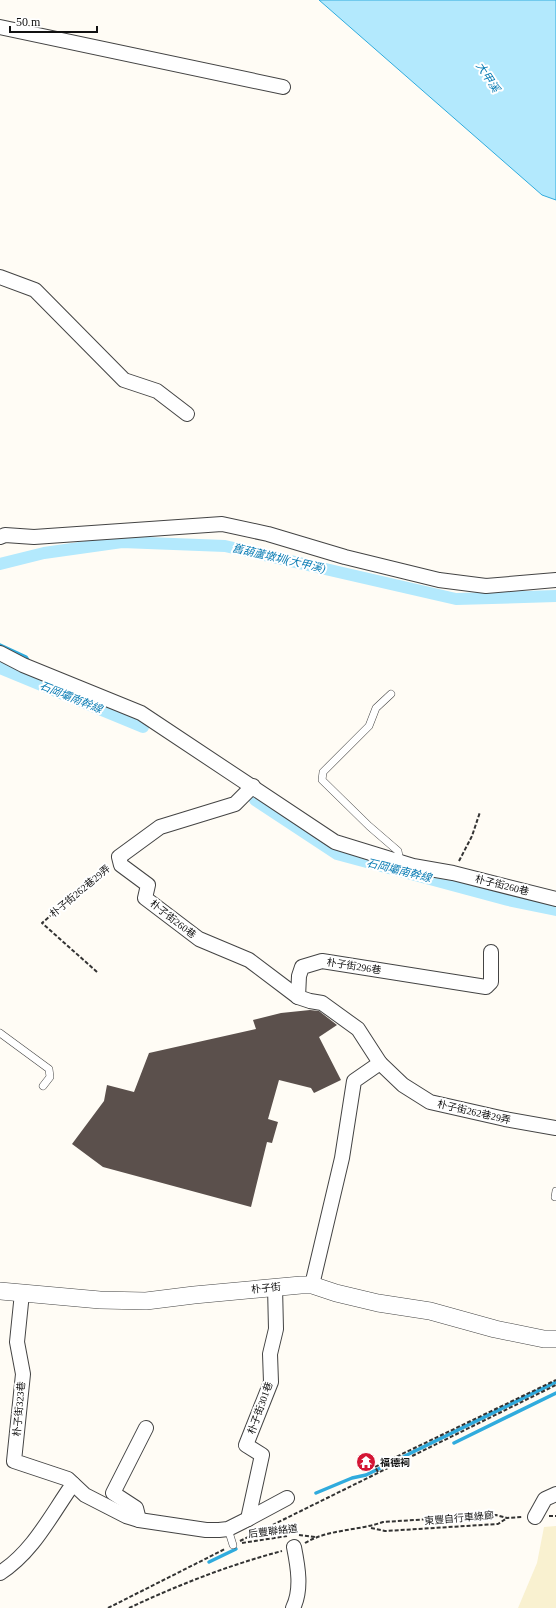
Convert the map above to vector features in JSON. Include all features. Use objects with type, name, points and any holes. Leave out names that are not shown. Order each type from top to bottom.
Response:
[{"type":"street","points":[[0,27],[283,87]]},
{"type":"street","points":[[0,278],[35,290],[124,380],[157,392],[187,414]]},
{"type":"street","points":[[0,537],[5,535],[34,537],[222,524],[268,534],[345,557],[438,580],[486,586],[556,580]]},
{"type":"street","name":"朴子街260巷","points":[[0,653],[23,665],[141,713],[253,786],[335,842],[413,866],[453,873],[556,899]]},
{"type":"street","points":[[119,858],[160,827],[236,804],[253,786]]},
{"type":"street","name":"朴子街260巷","points":[[119,858],[121,865],[148,885],[145,898],[198,939],[249,960],[298,997]]},
{"type":"street","name":"朴子街296巷","points":[[298,997],[299,976],[302,967],[322,961],[486,987],[491,982],[491,952]]},
{"type":"street","points":[[298,997],[322,1003],[358,1029],[380,1064],[354,1081],[342,1158],[312,1285]]},
{"type":"street","name":"朴子街262巷29弄","points":[[380,1064],[403,1085],[430,1102],[504,1119],[556,1128]]},
{"type":"street","name":"朴子街","points":[[0,1291],[100,1300],[146,1301],[275,1288],[300,1284],[312,1285],[336,1293],[378,1303],[430,1311],[495,1329],[544,1339],[556,1339]]},
{"type":"street","name":"朴子街301巷","points":[[248,1519],[262,1455],[246,1445],[271,1382],[270,1354],[276,1329],[275,1288]]},
{"type":"street","name":"朴子街323巷","points":[[22,1294],[17,1342],[23,1374],[14,1461],[68,1479],[85,1495],[126,1516],[139,1520]]},
{"type":"street","name":"朴子街","points":[[527,1336],[556,1332]]},
{"type":"street","points":[[146,1428],[113,1493],[136,1508],[139,1520],[206,1530],[228,1529],[287,1498]]},
{"type":"street","points":[[0,1573],[23,1554],[42,1531],[73,1484]]},
{"type":"street","points":[[535,1517],[546,1499],[556,1494]]},
{"type":"street","points":[[293,1608],[297,1600],[298,1569],[294,1539]]},
{"type":"lane","points":[[391,694],[376,708],[369,726],[323,772],[322,780],[369,826],[398,851],[400,861]]},
{"type":"lane","points":[[0,1033],[49,1069],[50,1077],[43,1086]]},
{"type":"lane","points":[[228,1529],[233,1545]]},
{"type":"path","points":[[453,873],[472,836],[480,812]]},
{"type":"path","name":"朴子街262巷29弄","points":[[97,972],[42,924],[119,858]]},
{"type":"path","points":[[378,1472],[375,1467],[409,1452],[556,1380]]},
{"type":"path","points":[[108,1608],[556,1384]]},
{"type":"path","points":[[510,1402],[513,1405]]},
{"type":"path","points":[[479,1417],[483,1421]]},
{"type":"path","points":[[449,1432],[452,1436]]},
{"type":"path","points":[[409,1452],[411,1456]]},
{"type":"path","name":"東豐自行車綠廊","points":[[129,1608],[170,1589],[247,1560],[294,1539],[301,1545],[315,1537],[369,1527],[383,1522],[496,1514],[507,1518],[498,1524],[490,1525],[385,1531],[369,1527]]},
{"type":"path","name":"后豐聯絡道","points":[[233,1545],[315,1537]]},
{"type":"shaded area","points":[[556,1526],[556,1608],[518,1608],[537,1563],[544,1527]]},
{"type":"water","name":"大甲溪","points":[[319,0],[556,0],[556,200],[542,195]]},
{"type":"building","points":[[310,1010],[319,1011],[337,1025],[319,1037],[341,1080],[314,1093],[311,1088],[279,1080],[268,1119],[278,1122],[272,1143],[267,1142],[251,1207],[103,1167],[72,1144],[104,1101],[107,1085],[134,1092],[149,1053],[256,1029],[253,1020],[281,1013]]},
{"type":"waterway","name":"舊葫蘆墩圳(大甲溪)","points":[[0,564],[44,553],[122,542],[225,546],[456,599],[556,596]]},
{"type":"waterway","points":[[0,645],[26,657],[30,663]]},
{"type":"waterway","name":"石岡壩南幹線","points":[[0,668],[143,727]]},
{"type":"waterway","name":"石岡壩南幹線","points":[[255,800],[337,854],[508,900],[556,910]]},
{"type":"waterway","points":[[316,1493],[352,1478],[366,1475],[556,1382]]},
{"type":"waterway","points":[[454,1443],[556,1393]]},
{"type":"waterway","points":[[209,1562],[236,1549]]},
{"type":"place","name":"福德祠","points":[[366,1462]]}]
